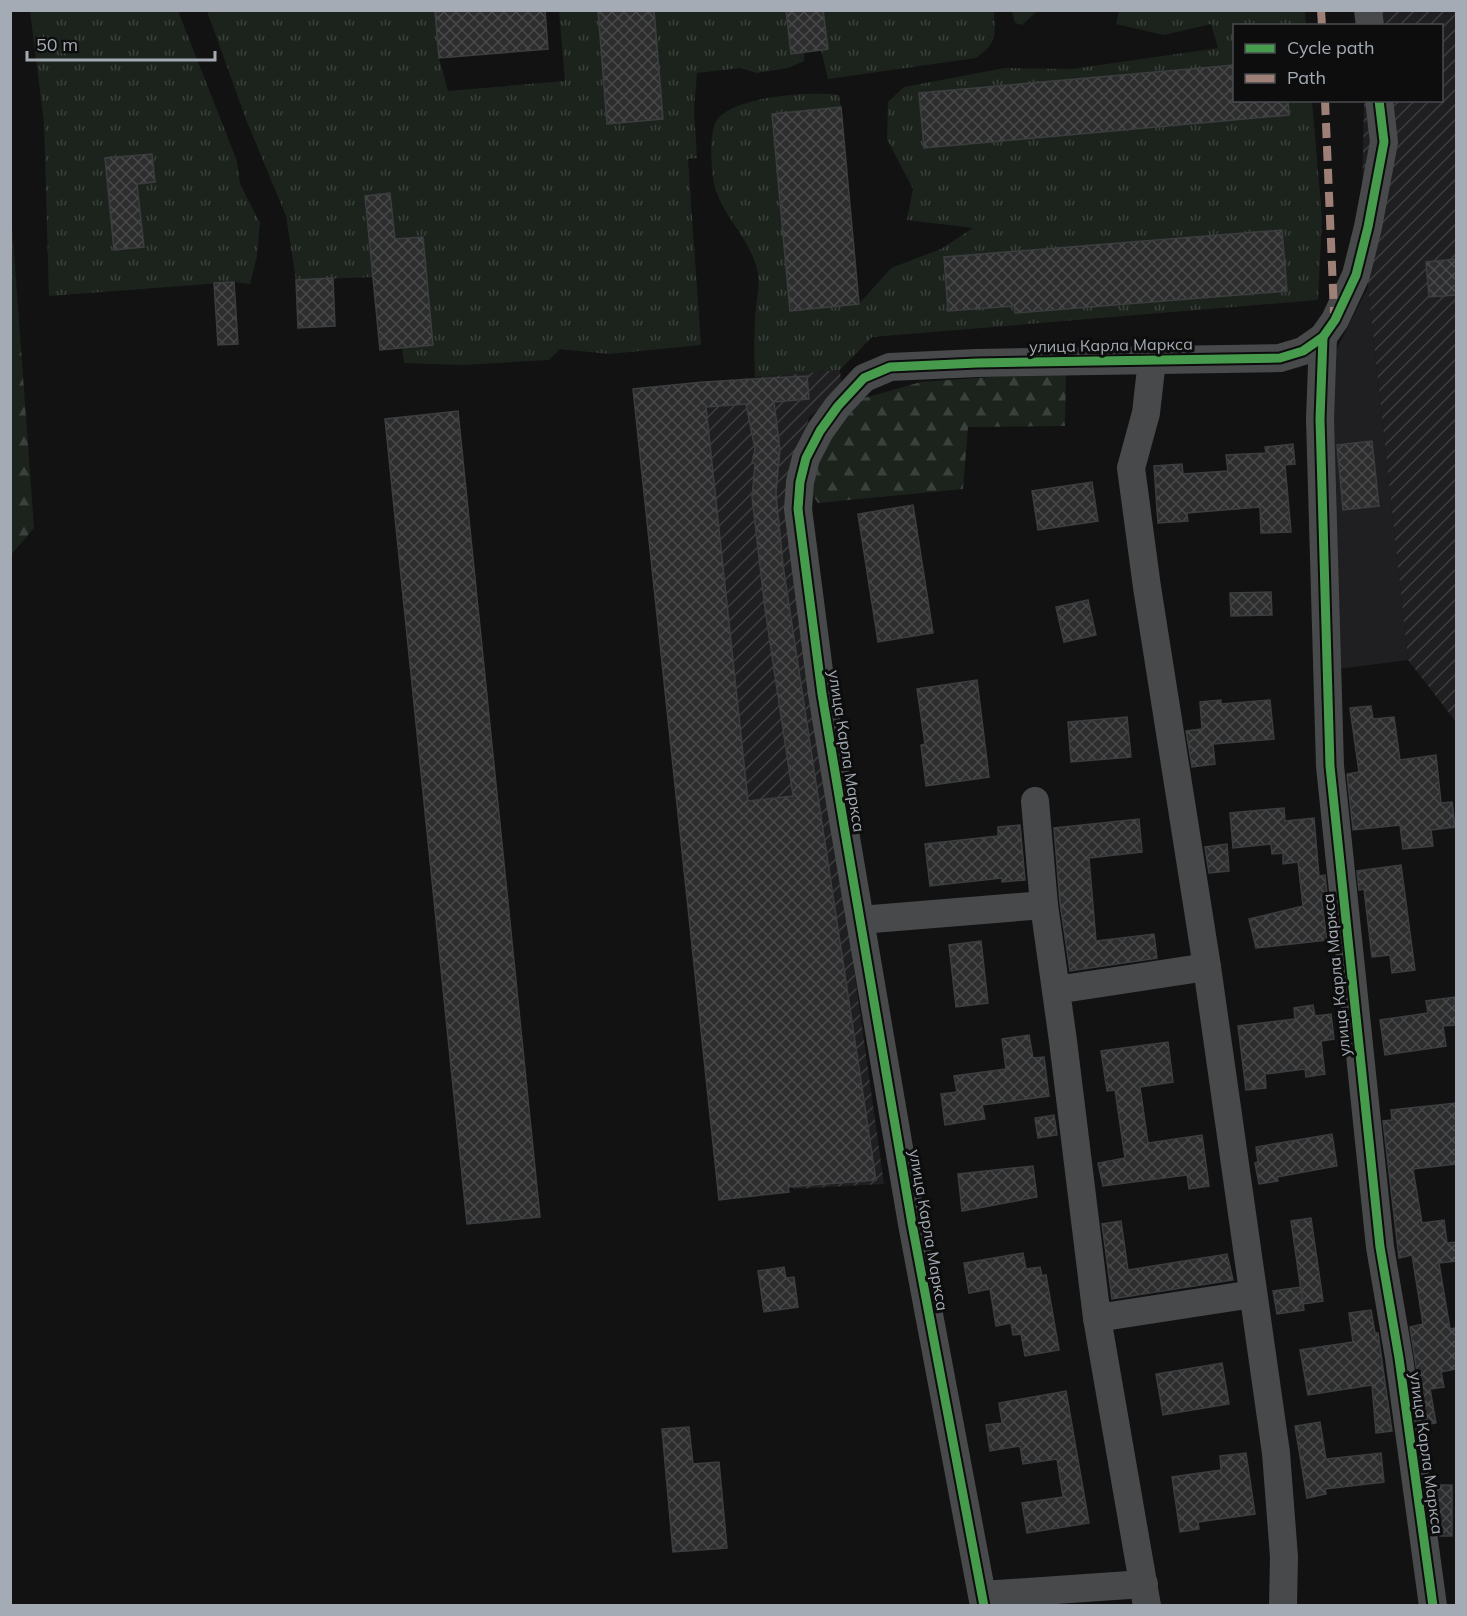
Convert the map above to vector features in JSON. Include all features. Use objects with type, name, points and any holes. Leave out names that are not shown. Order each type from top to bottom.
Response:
[{"type":"street","name":"улица Карла Маркса","points":[[984,1600],[912,1224],[822,694],[798,509],[800,482],[806,458],[820,431],[838,406],[864,378],[890,367],[1280,358],[1303,351],[1323,337],[1335,320],[1356,275],[1368,227],[1384,142],[1379,102]]},
{"type":"street","name":"улица Карла Маркса","points":[[1323,337],[1319,401],[1330,766],[1380,1247],[1399,1358],[1433,1605]]},
{"type":"street","name":"улица Карла Маркса","points":[[1152,360],[1146,413],[1131,468],[1276,1453],[1284,1557],[1283,1605]]},
{"type":"street","points":[[984,1600],[1146,1595],[1097,1318],[1044,905],[1035,801]]},
{"type":"street","points":[[860,920],[1044,905]]},
{"type":"street","points":[[1056,990],[1206,967]]},
{"type":"street","points":[[1097,1318],[1253,1294]]},
{"type":"shaded area","points":[[1364,11],[1456,11],[1456,722],[1408,660],[1368,287],[1362,201],[1364,102],[1443,102],[1443,24],[1364,24]]},
{"type":"shaded area","points":[[1368,287],[1408,660],[1315,672],[1328,366]]},
{"type":"shaded area","points":[[840,370],[842,392],[810,416],[786,481],[884,1184],[793,1189],[746,793],[703,382]]},
{"type":"green space","points":[[1012,10],[1037,11],[1022,25],[1015,23]]},
{"type":"green space","points":[[30,11],[178,11],[237,161],[240,184],[260,223],[257,256],[250,284],[234,282],[49,296],[44,123]]},
{"type":"green space","points":[[207,11],[453,11],[435,12],[439,58],[448,91],[565,81],[559,11],[598,11],[608,124],[663,119],[654,11],[786,11],[805,52],[804,61],[788,68],[757,73],[740,68],[697,73],[694,110],[697,158],[688,159],[701,345],[609,354],[560,349],[549,360],[462,365],[404,363],[402,348],[433,345],[423,237],[395,239],[390,193],[365,196],[373,277],[296,280],[286,216],[247,122]]},
{"type":"green space","points":[[823,11],[994,11],[995,33],[992,43],[976,58],[828,79],[821,50],[828,49]]},
{"type":"green space","points":[[1119,11],[1305,11],[1306,24],[1233,24],[1233,102],[1312,102],[1322,218],[1318,300],[872,337],[840,370],[755,377],[754,333],[758,273],[745,241],[720,202],[714,184],[711,144],[717,120],[739,105],[756,100],[793,95],[839,95],[841,107],[791,311],[859,304],[891,268],[941,249],[973,228],[907,220],[913,189],[887,139],[888,102],[904,87],[1005,68],[1072,69],[1218,48],[1211,24],[1164,35],[1116,24]]},
{"type":"green space","points":[[10,197],[16,280],[11,281],[10,281]]},
{"type":"green space","points":[[16,280],[34,528],[11,555],[10,281]]},
{"type":"green space","points":[[1066,375],[1065,426],[968,427],[963,489],[818,503],[809,490],[833,426],[864,398],[921,382]]},
{"type":"building","points":[[545,10],[548,49],[439,58],[435,12]]},
{"type":"building","points":[[598,10],[654,10],[663,119],[607,124]]},
{"type":"building","points":[[786,10],[823,10],[828,49],[791,54]]},
{"type":"building","points":[[1233,65],[1233,102],[1288,102],[1289,115],[924,148],[919,93]]},
{"type":"building","points":[[841,107],[859,304],[790,311],[772,114]]},
{"type":"building","points":[[152,154],[155,182],[137,184],[144,247],[114,250],[105,158]]},
{"type":"building","points":[[390,193],[395,239],[423,237],[433,345],[380,350],[365,196]]},
{"type":"building","points":[[1282,230],[1287,291],[1015,313],[1014,306],[948,311],[944,257]]},
{"type":"building","points":[[1456,259],[1456,295],[1429,297],[1426,262]]},
{"type":"building","points":[[333,278],[335,326],[298,328],[296,280]]},
{"type":"building","points":[[234,282],[238,344],[218,345],[214,283]]},
{"type":"building","points":[[807,376],[809,399],[774,402],[780,449],[776,494],[783,565],[876,1180],[788,1187],[789,1192],[719,1200],[633,389]],"holes":[[[746,404],[755,449],[752,463],[755,464],[752,497],[765,609],[793,796],[748,801],[706,407]]]},
{"type":"building","points":[[458,411],[540,1217],[467,1224],[385,419]]},
{"type":"building","points":[[1372,441],[1379,506],[1343,510],[1337,445]]},
{"type":"building","points":[[1293,444],[1295,464],[1285,465],[1291,532],[1261,533],[1260,507],[1187,513],[1188,521],[1158,523],[1154,466],[1182,464],[1183,474],[1228,471],[1226,455],[1266,453],[1265,447]]},
{"type":"building","points":[[1092,482],[1098,521],[1038,530],[1032,491]]},
{"type":"building","points":[[913,505],[933,633],[878,642],[858,514]]},
{"type":"building","points":[[1271,592],[1272,615],[1231,616],[1230,593]]},
{"type":"building","points":[[1088,600],[1096,635],[1064,642],[1056,607]]},
{"type":"building","points":[[977,680],[989,777],[926,786],[921,745],[925,744],[917,689]]},
{"type":"building","points":[[1221,700],[1221,704],[1270,700],[1274,739],[1213,744],[1215,764],[1192,767],[1186,731],[1202,729],[1200,702]]},
{"type":"building","points":[[1371,706],[1373,719],[1394,717],[1400,760],[1436,755],[1441,803],[1452,802],[1455,827],[1431,830],[1433,846],[1403,849],[1400,825],[1353,830],[1347,774],[1359,772],[1350,708]]},
{"type":"building","points":[[1127,717],[1131,757],[1071,762],[1068,722]]},
{"type":"building","points":[[1284,808],[1285,821],[1314,818],[1319,876],[1325,875],[1327,894],[1321,895],[1327,940],[1256,948],[1249,919],[1303,906],[1298,862],[1283,864],[1283,853],[1272,854],[1271,844],[1233,848],[1230,813]]},
{"type":"building","points":[[1139,819],[1142,852],[1089,858],[1096,941],[1154,934],[1157,958],[1070,971],[1060,903],[1054,828]]},
{"type":"building","points":[[1020,825],[1025,880],[1002,882],[1002,878],[930,886],[925,844],[998,836],[998,827]]},
{"type":"building","points":[[1227,844],[1229,871],[1209,873],[1205,847]]},
{"type":"building","points":[[1401,865],[1415,970],[1392,973],[1390,955],[1372,957],[1364,889],[1359,890],[1357,871]]},
{"type":"building","points":[[981,941],[988,1003],[956,1007],[949,945]]},
{"type":"building","points":[[1455,997],[1456,1025],[1443,1026],[1446,1046],[1385,1055],[1380,1020],[1428,1013],[1426,1001]]},
{"type":"building","points":[[1313,1005],[1315,1016],[1331,1014],[1334,1039],[1321,1041],[1325,1074],[1306,1077],[1305,1069],[1265,1074],[1266,1088],[1246,1090],[1238,1026],[1295,1019],[1294,1008]]},
{"type":"building","points":[[1029,1035],[1033,1058],[1044,1057],[1049,1096],[982,1105],[985,1119],[945,1125],[941,1094],[957,1092],[954,1076],[1006,1069],[1002,1039]]},
{"type":"building","points":[[1168,1042],[1173,1082],[1140,1087],[1148,1143],[1202,1135],[1209,1186],[1189,1189],[1187,1175],[1103,1186],[1098,1163],[1125,1158],[1115,1090],[1107,1091],[1101,1051]]},
{"type":"building","points":[[1456,1103],[1456,1164],[1413,1169],[1422,1223],[1444,1220],[1447,1243],[1456,1242],[1456,1261],[1439,1263],[1450,1329],[1456,1328],[1456,1369],[1441,1372],[1444,1387],[1430,1389],[1436,1423],[1425,1425],[1410,1327],[1423,1324],[1412,1255],[1399,1258],[1383,1121],[1392,1120],[1391,1110]]},
{"type":"building","points":[[1054,1115],[1057,1135],[1038,1138],[1035,1118]]},
{"type":"building","points":[[1332,1134],[1337,1166],[1277,1177],[1278,1181],[1259,1184],[1255,1163],[1258,1162],[1256,1147]]},
{"type":"building","points":[[1033,1166],[1037,1197],[962,1211],[958,1174]]},
{"type":"building","points":[[1311,1218],[1323,1301],[1303,1304],[1291,1221]]},
{"type":"building","points":[[1121,1221],[1128,1270],[1227,1254],[1233,1280],[1112,1299],[1102,1224]]},
{"type":"building","points":[[1023,1253],[1026,1269],[1040,1267],[1042,1276],[1046,1275],[1059,1350],[1025,1356],[1021,1334],[1013,1335],[1011,1323],[996,1326],[990,1289],[969,1293],[964,1263]]},
{"type":"building","points":[[784,1267],[786,1278],[794,1277],[798,1307],[764,1312],[758,1271]]},
{"type":"building","points":[[1301,1287],[1304,1310],[1277,1314],[1273,1291]]},
{"type":"building","points":[[1371,1310],[1375,1333],[1378,1333],[1392,1431],[1376,1433],[1372,1385],[1308,1395],[1300,1350],[1353,1342],[1349,1313]]},
{"type":"building","points":[[1222,1363],[1229,1404],[1163,1415],[1156,1374]]},
{"type":"building","points":[[1066,1391],[1089,1523],[1027,1533],[1022,1503],[1063,1497],[1057,1459],[1023,1464],[1020,1446],[990,1451],[986,1425],[1002,1423],[999,1403]]},
{"type":"building","points":[[1320,1422],[1326,1459],[1381,1453],[1384,1482],[1325,1489],[1326,1494],[1307,1498],[1295,1426]]},
{"type":"building","points":[[689,1427],[693,1464],[719,1462],[727,1548],[673,1552],[662,1429]]},
{"type":"building","points":[[1246,1453],[1255,1514],[1198,1522],[1199,1529],[1180,1532],[1172,1477],[1221,1470],[1220,1456]]},
{"type":"building","points":[[1433,1485],[1452,1485],[1452,1536],[1440,1536]]},
{"type":"marked path","points":[[1321,10],[1322,24]]},
{"type":"marked path","points":[[1325,102],[1334,313]]},
{"type":"cycle path","points":[[984,1606],[912,1224],[822,694],[798,509],[800,482],[806,458],[820,431],[838,406],[864,378],[890,367],[977,363],[1280,358],[1303,351],[1323,337],[1335,320],[1356,275],[1368,227],[1384,142],[1379,102]]},
{"type":"cycle path","points":[[1323,337],[1320,419],[1330,766],[1380,1247],[1399,1358],[1433,1606]]}]
